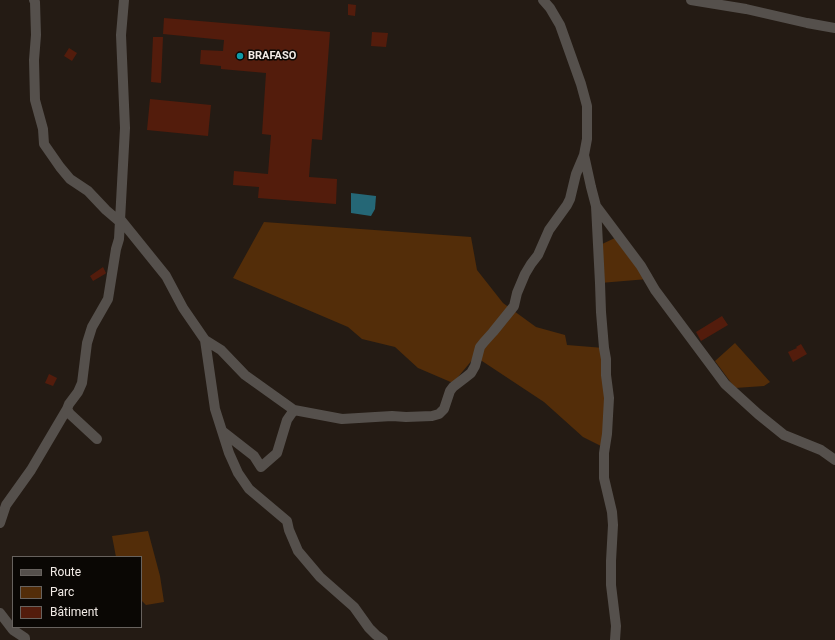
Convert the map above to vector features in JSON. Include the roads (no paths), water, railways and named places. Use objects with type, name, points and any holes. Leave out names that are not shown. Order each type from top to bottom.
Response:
[{"type":"street","points":[[34,0],[36,19],[34,100],[43,129],[44,144],[60,167],[70,179],[88,191],[106,210],[120,221],[166,276],[183,308],[205,340],[221,350],[245,375],[294,410],[342,419],[387,416],[432,416],[439,414],[444,409],[450,391],[456,384],[466,377],[475,366],[480,347],[514,306],[517,293],[531,264],[538,255],[549,230],[570,199],[576,174],[584,155],[587,138],[586,106],[581,84],[560,25],[550,8],[543,0]]},
{"type":"street","points":[[0,523],[6,505],[31,470],[67,409],[68,404],[78,392],[82,383],[87,343],[92,326],[108,299],[119,239],[125,128],[121,36],[124,0]]},
{"type":"street","points":[[691,0],[746,9],[835,28]]},
{"type":"street","points":[[584,155],[590,187],[596,206],[601,312],[609,402],[604,453],[604,478],[612,512],[613,525],[611,585],[616,620],[615,640]]},
{"type":"street","points":[[596,206],[641,266],[655,290],[725,384],[784,435],[821,450],[835,460]]},
{"type":"street","points":[[205,340],[215,409],[228,453],[238,473],[249,489],[287,521],[289,530],[298,551],[320,577],[354,607],[369,628],[383,640]]},
{"type":"street","points":[[67,409],[70,414],[96,439]]},
{"type":"street","points":[[222,431],[254,456],[261,467],[277,453],[287,420],[294,410]]},
{"type":"street","points":[[0,613],[13,630],[26,638],[25,640]]},
{"type":"water","points":[[351,193],[376,196],[375,209],[371,216],[351,213]]},
{"type":"place","name":"BRAFASO","points":[[240,56]]}]
